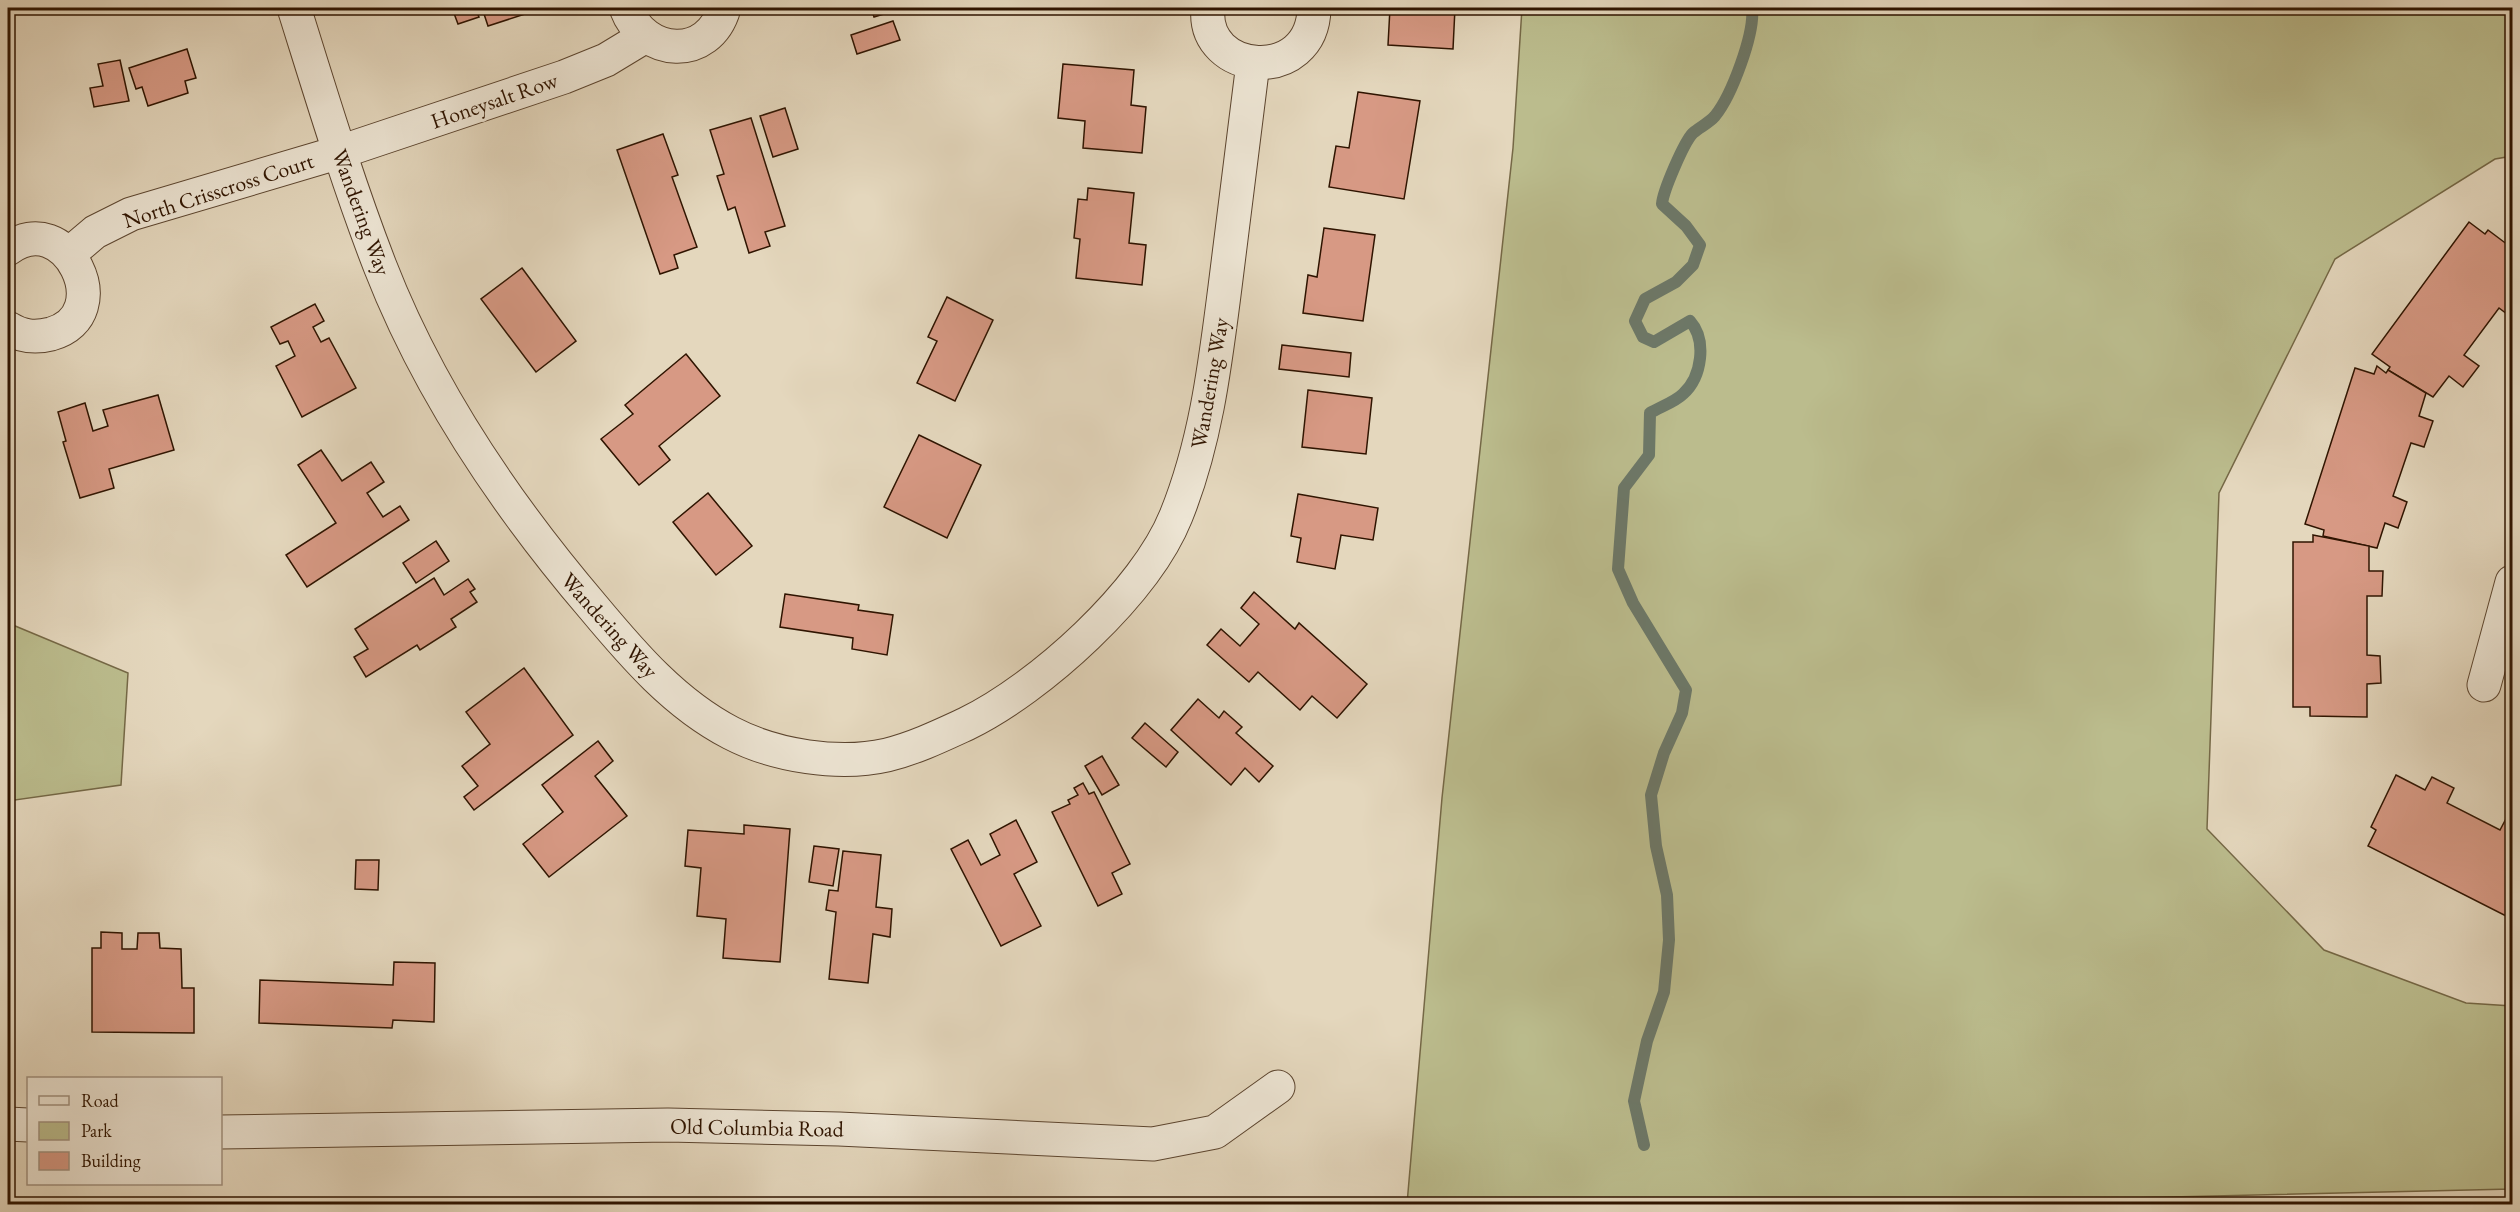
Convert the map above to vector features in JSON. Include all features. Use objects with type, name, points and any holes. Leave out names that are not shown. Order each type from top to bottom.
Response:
[{"type":"street","name":"Wandering Way","points":[[294,8],[340,152],[381,269],[419,350],[456,419],[509,501],[562,572],[642,665],[688,704],[732,734],[778,750],[830,759],[883,756],[929,742],[976,719],[1025,687],[1112,611],[1146,568],[1174,522],[1194,465],[1210,404],[1253,63]]},
{"type":"street","points":[[626,8],[632,22],[644,37],[659,44],[680,46],[696,42],[709,33],[720,19],[724,8]]},
{"type":"street","points":[[1208,8],[1212,30],[1221,46],[1236,57],[1253,63],[1268,63],[1284,58],[1298,48],[1309,34],[1314,19],[1314,8]]},
{"type":"street","name":"Honeysalt Row","points":[[340,152],[564,76],[606,60],[644,37]]},
{"type":"street","name":"North Crisscross Court","points":[[69,254],[95,232],[131,214],[340,152]]},
{"type":"street","points":[[8,249],[32,240],[52,242],[69,254],[83,279],[83,300],[73,320],[58,332],[37,338],[16,334],[8,328]]},
{"type":"street","points":[[2484,685],[2512,582]]},
{"type":"street","name":"Old Columbia Road","points":[[222,1132],[668,1125],[839,1129],[1153,1144],[1215,1132],[1278,1087]]},
{"type":"street","points":[[8,1124],[27,1125]]},
{"type":"green space","points":[[1522,8],[2512,8],[2512,156],[2495,159],[2335,259],[2219,493],[2207,829],[2324,950],[2466,1003],[2512,1006],[2512,1189],[1866,1204],[1407,1204],[1442,798],[1513,148]]},
{"type":"green space","points":[[8,623],[128,673],[121,785],[8,801]]},
{"type":"building","points":[[452,8],[475,8],[479,17],[458,24]]},
{"type":"building","points":[[482,8],[526,8],[528,13],[488,26]]},
{"type":"building","points":[[871,8],[903,8],[874,17]]},
{"type":"building","points":[[1390,8],[1455,8],[1453,49],[1388,45]]},
{"type":"building","points":[[893,21],[900,40],[857,54],[851,35]]},
{"type":"building","points":[[187,49],[196,78],[185,81],[188,93],[148,106],[142,87],[136,89],[129,68]]},
{"type":"building","points":[[120,60],[129,101],[94,107],[90,88],[103,86],[98,64]]},
{"type":"building","points":[[1063,64],[1134,70],[1131,105],[1146,107],[1142,153],[1083,148],[1085,121],[1058,118]]},
{"type":"building","points":[[1358,92],[1420,101],[1404,199],[1329,187],[1336,146],[1349,148]]},
{"type":"building","points":[[785,108],[798,149],[773,157],[760,116]]},
{"type":"building","points":[[751,118],[785,226],[765,232],[770,246],[749,253],[735,207],[728,210],[717,176],[724,174],[710,130]]},
{"type":"building","points":[[663,134],[678,175],[672,177],[697,247],[674,255],[678,268],[660,274],[617,150]]},
{"type":"building","points":[[1088,188],[1134,193],[1129,243],[1146,245],[1142,285],[1076,278],[1080,239],[1074,238],[1078,199],[1087,200]]},
{"type":"building","points":[[2469,222],[2485,234],[2488,230],[2512,248],[2512,314],[2511,317],[2499,308],[2464,355],[2479,366],[2463,387],[2449,376],[2433,397],[2388,370],[2390,367],[2372,354]]},
{"type":"building","points":[[1324,228],[1375,235],[1363,321],[1303,313],[1308,275],[1317,277]]},
{"type":"building","points":[[522,268],[576,341],[536,372],[481,299]]},
{"type":"building","points":[[947,297],[993,320],[955,401],[917,383],[937,341],[928,337]]},
{"type":"building","points":[[315,304],[324,321],[313,327],[321,342],[329,338],[356,388],[302,417],[276,366],[295,356],[288,341],[280,344],[271,327]]},
{"type":"building","points":[[1282,345],[1351,353],[1349,377],[1279,369]]},
{"type":"building","points":[[686,354],[720,396],[659,446],[670,460],[639,485],[601,439],[633,414],[625,405]]},
{"type":"building","points":[[2377,366],[2386,373],[2388,370],[2426,393],[2419,416],[2433,421],[2424,447],[2411,443],[2393,496],[2407,502],[2398,528],[2385,523],[2377,548],[2323,536],[2324,530],[2305,524],[2355,368],[2374,374]]},
{"type":"building","points":[[1308,390],[1372,398],[1366,454],[1302,447]]},
{"type":"building","points":[[158,395],[174,450],[109,469],[114,488],[80,498],[63,442],[66,441],[58,412],[85,403],[93,431],[108,426],[103,410]]},
{"type":"building","points":[[919,435],[981,465],[947,538],[884,507]]},
{"type":"building","points":[[321,450],[342,481],[371,462],[384,482],[367,493],[383,517],[400,506],[409,520],[307,587],[286,555],[336,523],[298,465]]},
{"type":"building","points":[[708,493],[752,546],[716,575],[673,522]]},
{"type":"building","points":[[1298,494],[1378,508],[1373,540],[1341,535],[1335,569],[1297,562],[1301,538],[1291,536]]},
{"type":"building","points":[[2313,535],[2369,546],[2369,571],[2383,571],[2382,596],[2367,596],[2367,655],[2380,656],[2381,683],[2367,684],[2367,717],[2310,716],[2310,707],[2293,707],[2293,542],[2313,542]]},
{"type":"building","points":[[436,541],[449,561],[416,583],[403,563]]},
{"type":"building","points":[[434,578],[444,595],[468,579],[475,589],[470,592],[477,602],[451,619],[456,627],[420,650],[417,645],[366,677],[354,657],[368,649],[355,629]]},
{"type":"building","points":[[1254,592],[1295,629],[1299,623],[1367,684],[1337,718],[1312,696],[1300,710],[1258,672],[1249,682],[1207,645],[1221,629],[1240,646],[1259,624],[1241,608]]},
{"type":"building","points":[[785,594],[859,605],[858,610],[893,615],[887,655],[852,649],[853,638],[780,627]]},
{"type":"building","points":[[524,668],[573,735],[474,810],[464,797],[478,786],[462,766],[490,744],[466,712]]},
{"type":"building","points":[[1198,699],[1219,718],[1224,711],[1242,727],[1236,733],[1273,766],[1259,782],[1245,768],[1231,785],[1171,730]]},
{"type":"building","points":[[1145,723],[1178,752],[1166,767],[1132,738]]},
{"type":"building","points":[[598,741],[613,761],[595,776],[627,816],[549,877],[523,844],[563,812],[542,785]]},
{"type":"building","points":[[1102,756],[1119,785],[1102,795],[1085,766]]},
{"type":"building","points":[[2396,775],[2425,790],[2432,777],[2454,788],[2447,803],[2500,830],[2508,815],[2512,817],[2512,919],[2368,846],[2376,830],[2371,827]]},
{"type":"building","points":[[1083,783],[1089,794],[1094,792],[1130,864],[1112,873],[1122,894],[1098,906],[1052,812],[1070,804],[1068,800],[1078,795],[1074,788]]},
{"type":"building","points":[[1016,820],[1037,862],[1014,874],[1041,926],[1001,946],[951,849],[968,840],[981,865],[1000,855],[990,834]]},
{"type":"building","points":[[744,825],[790,829],[780,962],[723,958],[726,919],[697,916],[701,868],[685,866],[688,830],[744,834]]},
{"type":"building","points":[[814,846],[839,849],[833,886],[809,882]]},
{"type":"building","points":[[843,851],[881,855],[876,907],[892,909],[890,937],[873,934],[868,983],[829,979],[836,912],[826,910],[829,890],[838,891]]},
{"type":"building","points":[[356,860],[379,860],[378,890],[355,889]]},
{"type":"building","points":[[101,932],[122,933],[122,949],[137,949],[138,933],[159,933],[160,948],[181,949],[182,988],[194,988],[194,1033],[92,1032],[92,948],[101,948]]},
{"type":"building","points":[[394,962],[435,963],[434,1022],[393,1020],[392,1028],[259,1023],[260,980],[393,985]]},
{"type":"waterway","points":[[1644,1145],[1634,1101],[1647,1041],[1664,992],[1669,940],[1667,895],[1656,846],[1651,795],[1664,753],[1682,713],[1686,690],[1633,603],[1618,569],[1624,488],[1649,455],[1650,413],[1676,400],[1689,387],[1698,368],[1700,348],[1699,338],[1690,321],[1654,342],[1643,337],[1635,321],[1645,299],[1676,282],[1693,265],[1700,245],[1686,226],[1662,204],[1663,198],[1684,146],[1693,133],[1715,116],[1728,94],[1746,48],[1752,8]]}]
